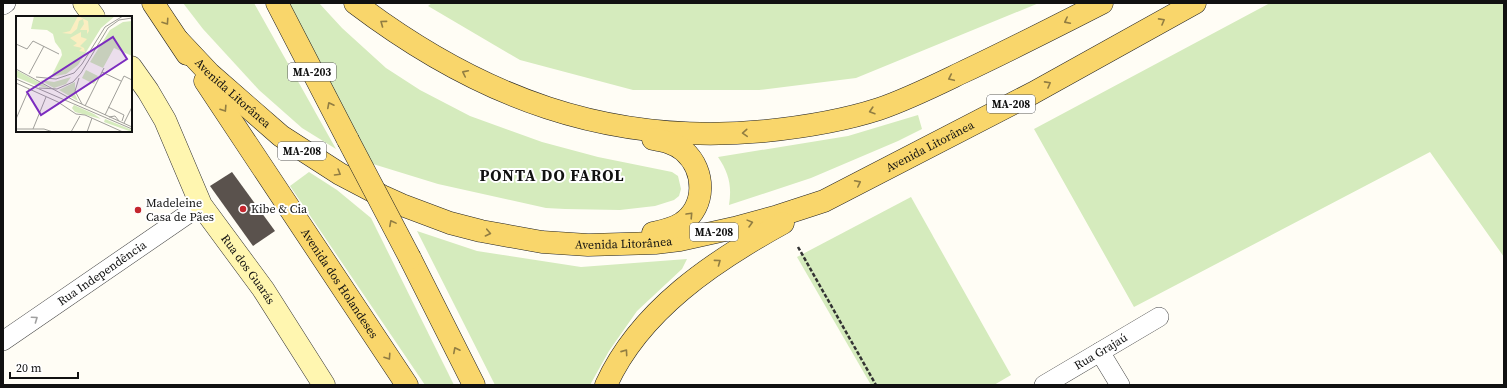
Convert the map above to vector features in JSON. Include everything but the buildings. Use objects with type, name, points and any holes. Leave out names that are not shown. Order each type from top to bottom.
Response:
[{"type":"main road","name":"Avenida dos Holandeses","points":[[153,3],[407,385]]},
{"type":"main road","name":"MA-203","points":[[277,3],[410,258],[474,385]]},
{"type":"main road","points":[[355,3],[440,61],[500,90],[591,126],[665,141],[678,147],[691,159],[696,168],[700,188],[699,200],[695,210],[688,218],[673,228],[601,245]]},
{"type":"main road","points":[[500,90],[527,101],[579,117],[610,125],[642,130],[703,134],[741,133],[818,124],[850,118],[909,98],[1102,3]]},
{"type":"main road","name":"Avenida Litorânea","points":[[179,41],[210,74],[243,105],[281,136],[340,174],[382,196],[427,215],[481,231],[542,242],[601,245],[655,243],[680,240],[756,222],[824,201],[1032,92],[1195,3]]},
{"type":"main road","points":[[606,385],[625,351],[642,330],[664,306],[693,280],[724,258],[764,233],[824,201]]},
{"type":"street","points":[[84,3],[93,16]]},
{"type":"street","name":"Rua dos Guarás","points":[[132,68],[148,91],[165,120],[201,204],[263,289],[324,385]]},
{"type":"street","name":"Rua Independência","points":[[3,341],[201,204]]},
{"type":"street","name":"Rua Grajaú","points":[[1044,385],[1158,318]]},
{"type":"street","points":[[1100,352],[1120,385]]},
{"type":"path","points":[[798,247],[876,385]]},
{"type":"green space","points":[[183,3],[254,3],[336,149],[302,128],[259,90],[203,29]]},
{"type":"green space","points":[[288,3],[319,3],[342,28],[386,68],[420,90],[470,116],[542,142],[598,157],[672,172],[678,176],[681,189],[679,196],[674,200],[655,206],[620,210],[546,208],[438,184],[373,164]]},
{"type":"green space","points":[[432,3],[1039,3],[856,78],[759,90],[633,90],[520,60],[428,6]]},
{"type":"green space","points":[[1270,3],[1504,3],[1504,257],[1430,152],[1134,307],[1034,129]]},
{"type":"green space","points":[[918,115],[922,129],[898,141],[811,178],[729,205],[729,180],[718,157],[848,136]]},
{"type":"green space","points":[[309,172],[337,190],[371,218],[454,385],[425,385],[290,186]]},
{"type":"green space","points":[[911,197],[1011,375],[994,385],[871,385],[797,257]]},
{"type":"green space","points":[[417,231],[477,251],[581,267],[687,259],[682,269],[637,311],[609,351],[590,385],[495,385]]},
{"type":"place","name":"Kibe & Cia","points":[[243,209]]},
{"type":"place","name":"Madeleine Casa de Pães","points":[[138,210]]},
{"type":"district","name":"PONTA DO FAROL","points":[[552,175]]}]
